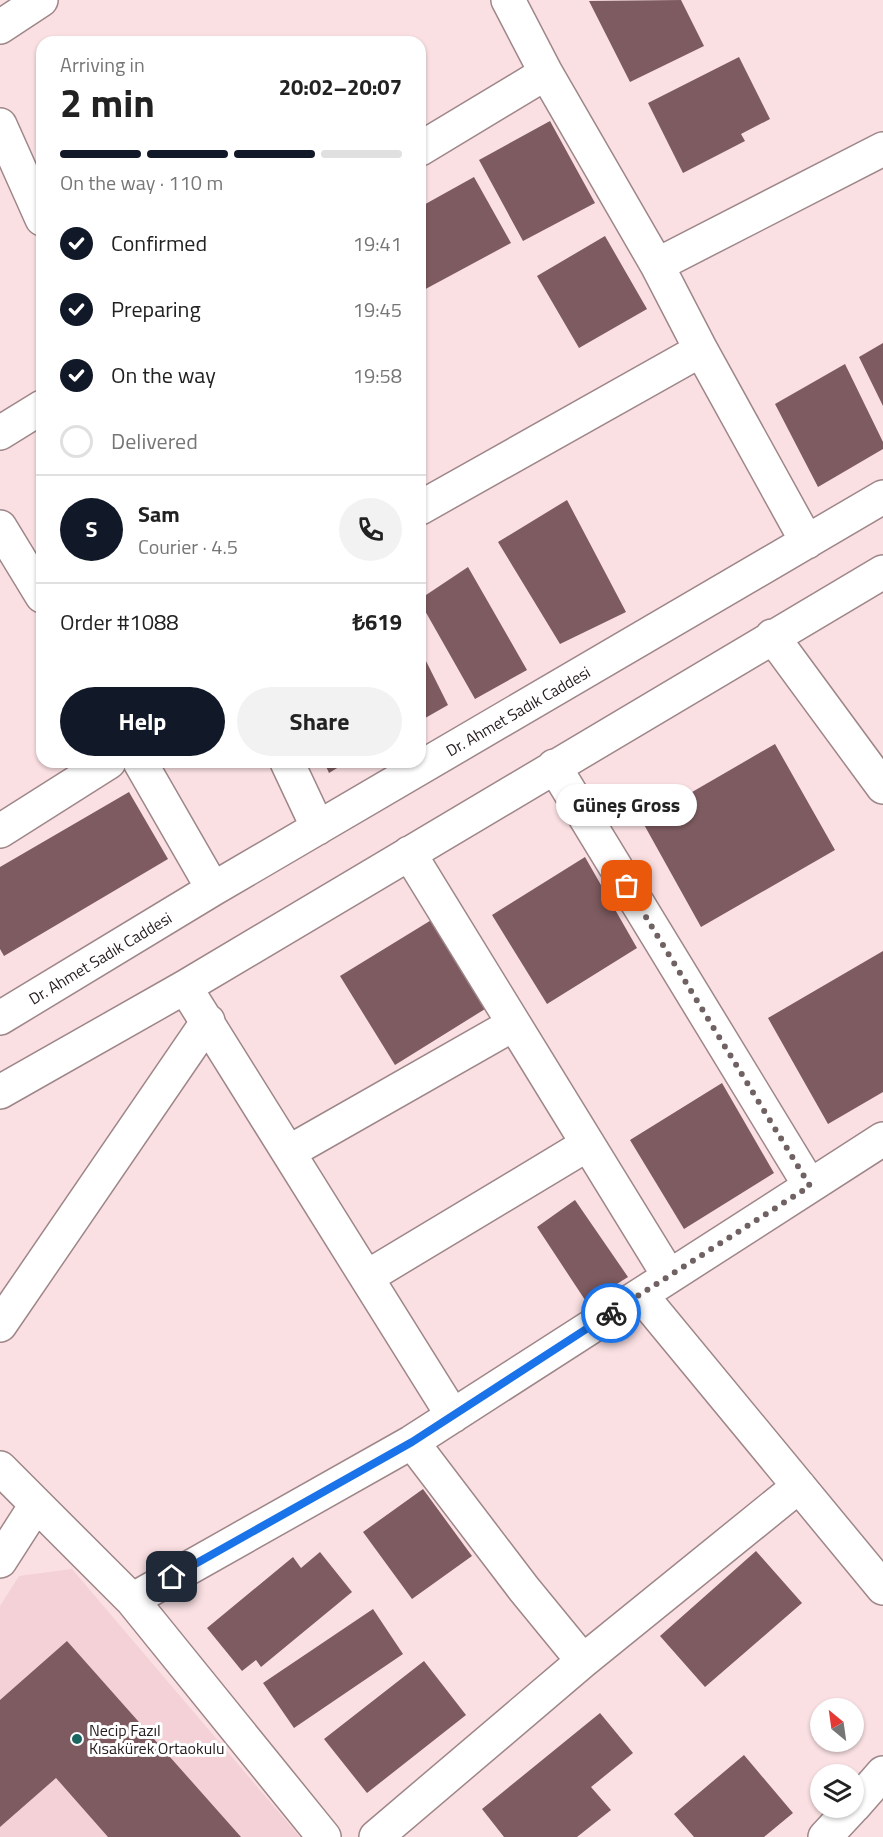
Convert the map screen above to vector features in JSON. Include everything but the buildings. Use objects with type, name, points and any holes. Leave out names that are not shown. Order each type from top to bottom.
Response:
[{"type":"street","points":[[0,27],[41,0]]},
{"type":"street","points":[[508,0],[546,73],[657,265],[807,542]]},
{"type":"street","points":[[426,145],[546,73]]},
{"type":"street","points":[[0,125],[36,206]]},
{"type":"street","points":[[657,265],[883,148]]},
{"type":"street","points":[[426,505],[701,350]]},
{"type":"street","points":[[0,433],[36,411]]},
{"type":"street","name":"Dr. Ahmet Sadık Caddesi","points":[[426,765],[883,497]]},
{"type":"street","points":[[0,527],[36,586]]},
{"type":"street","points":[[0,1092],[185,987],[883,572]]},
{"type":"street","points":[[772,636],[883,787]]},
{"type":"street","points":[[554,766],[810,1186]]},
{"type":"street","points":[[0,831],[100,768]]},
{"type":"street","points":[[143,768],[213,889]]},
{"type":"street","points":[[290,768],[318,828]]},
{"type":"street","name":"Dr. Ahmet Sadık Caddesi","points":[[0,1018],[213,889],[421,768]]},
{"type":"street","points":[[409,853],[669,1276]]},
{"type":"street","points":[[185,987],[453,1416]]},
{"type":"street","points":[[0,1325],[208,1021]]},
{"type":"street","points":[[289,1152],[514,1024]]},
{"type":"street","points":[[132,1600],[412,1442],[883,1139]]},
{"type":"street","points":[[367,1277],[588,1144]]},
{"type":"street","points":[[640,1294],[883,1588]]},
{"type":"street","points":[[412,1442],[524,1589],[583,1661]]},
{"type":"street","points":[[0,1468],[132,1600],[324,1837]]},
{"type":"street","points":[[396,1831],[583,1661],[799,1486]]},
{"type":"street","points":[[0,1561],[36,1505]]},
{"type":"street","points":[[864,1795],[883,1773]]},
{"type":"street","points":[[825,1837],[843,1818]]},
{"type":"shaded area","points":[[72,1569],[300,1837],[0,1837],[0,1606],[19,1576]]},
{"type":"way so far","points":[[611,1313],[810,1186],[627,886]]},
{"type":"place","name":"Güneş Gross","points":[[627,886]]},
{"type":"place","name":"Necip Fazıl Kısakürek Ortaokulu","points":[[77,1739]]},
{"type":"route","points":[[172,1577],[412,1442],[611,1313]]}]
